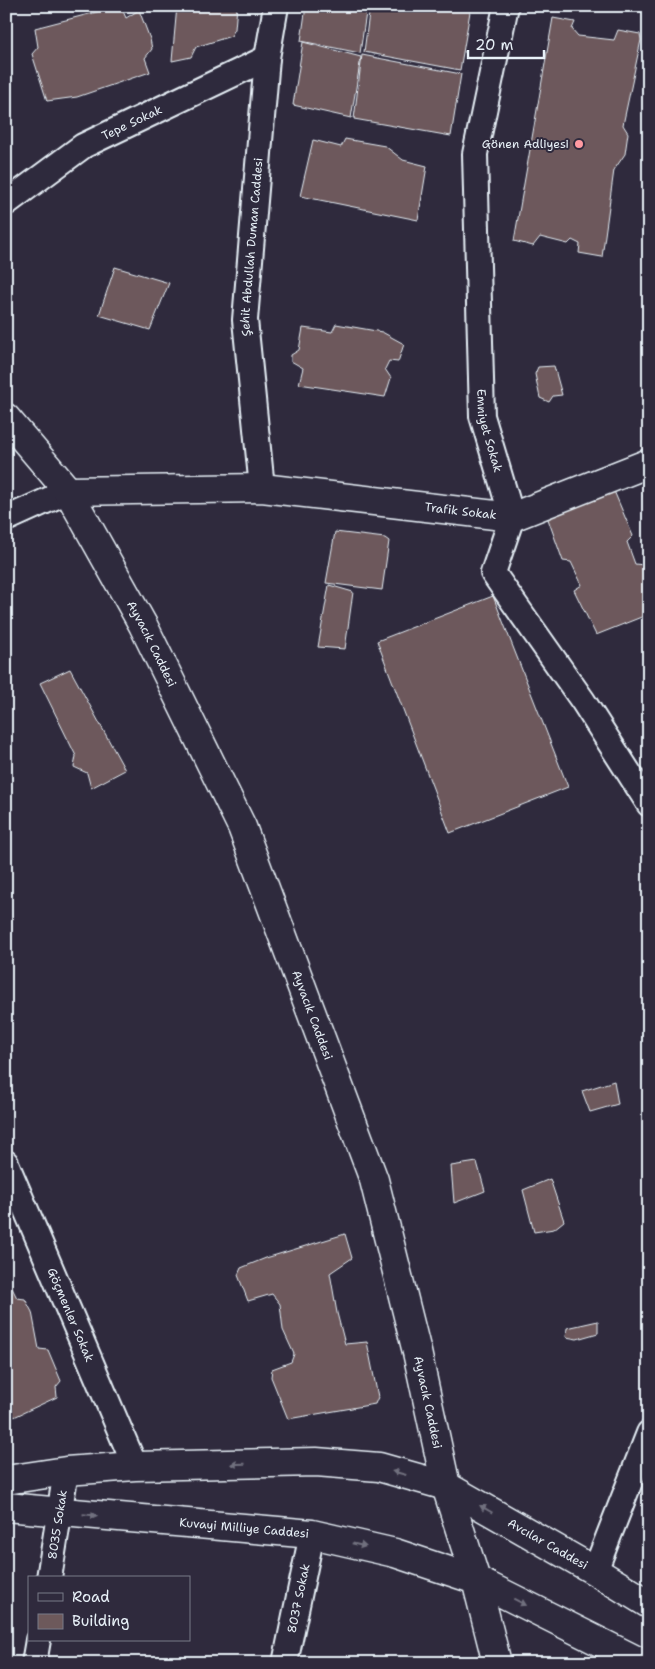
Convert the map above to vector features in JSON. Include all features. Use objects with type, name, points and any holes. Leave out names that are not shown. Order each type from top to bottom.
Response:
[{"type":"street","name":"Şehit Abdullah Duman Caddesi","points":[[262,488],[245,320],[268,58],[276,6]]},
{"type":"street","name":"Emniyet Sokak","points":[[506,6],[475,154],[482,416],[512,517]]},
{"type":"street","name":"Tepe Sokak","points":[[6,203],[83,146],[268,58]]},
{"type":"street","name":"Ayvacık Caddesi","points":[[6,418],[68,492],[142,625],[242,827],[374,1180],[417,1352],[446,1486],[476,1580],[497,1663]]},
{"type":"street","name":"Trafik Sokak","points":[[68,492],[262,488],[512,517],[649,464]]},
{"type":"street","points":[[6,520],[68,492]]},
{"type":"street","points":[[512,517],[494,573],[583,701],[649,804]]},
{"type":"street","name":"Göçmenler Sokak","points":[[6,1163],[135,1466]]},
{"type":"street","points":[[595,1571],[649,1433]]},
{"type":"street","points":[[6,1480],[66,1471],[135,1466],[316,1462],[379,1468],[446,1486]]},
{"type":"street","name":"8035 Sokak","points":[[49,1576],[66,1471]]},
{"type":"street","name":"Avcılar Caddesi","points":[[446,1486],[649,1604]]},
{"type":"street","name":"Kuvayi Milliye Caddesi","points":[[6,1506],[312,1534],[395,1553],[476,1580]]},
{"type":"street","name":"8037 Sokak","points":[[285,1663],[312,1534]]},
{"type":"street","points":[[476,1580],[642,1663]]},
{"type":"street","points":[[34,1663],[38,1642]]},
{"type":"building","points":[[177,6],[237,6],[235,29],[231,36],[196,47],[191,57],[172,61]]},
{"type":"building","points":[[306,6],[367,6],[360,53],[301,41]]},
{"type":"building","points":[[370,6],[471,6],[460,70],[364,52]]},
{"type":"building","points":[[112,8],[123,11],[126,18],[139,10],[152,49],[145,58],[150,72],[77,97],[47,101],[32,54],[38,47],[35,28]]},
{"type":"building","name":"Gönen Adliyesi","points":[[553,18],[575,22],[572,29],[578,36],[614,40],[618,30],[640,34],[641,40],[623,125],[628,133],[625,154],[614,170],[602,257],[579,253],[580,244],[572,240],[568,244],[540,237],[533,246],[514,241]]},
{"type":"building","points":[[6,31],[11,32],[6,50]]},
{"type":"building","points":[[303,42],[361,57],[351,118],[293,105]]},
{"type":"building","points":[[362,55],[461,74],[451,136],[354,119]]},
{"type":"building","points":[[345,139],[385,146],[403,160],[427,166],[418,220],[300,196],[313,140],[341,147]]},
{"type":"building","points":[[115,267],[169,283],[150,330],[99,315]]},
{"type":"building","points":[[336,324],[382,332],[404,344],[398,362],[389,361],[385,369],[391,378],[385,397],[299,384],[303,368],[291,361],[291,355],[299,350],[303,328],[332,332]]},
{"type":"building","points":[[554,366],[562,395],[553,396],[549,402],[540,398],[535,374],[538,367]]},
{"type":"building","points":[[614,491],[633,536],[627,542],[635,564],[644,565],[649,579],[649,614],[596,635],[574,590],[582,585],[571,562],[563,561],[548,519],[551,513]]},
{"type":"building","points":[[649,493],[649,513],[643,495]]},
{"type":"building","points":[[335,532],[385,538],[389,541],[382,590],[326,583]]},
{"type":"building","points":[[329,585],[353,592],[345,649],[318,647]]},
{"type":"building","points":[[493,596],[568,787],[450,833],[377,641]]},
{"type":"building","points":[[70,669],[125,770],[91,788],[87,773],[74,767],[76,756],[40,683]]},
{"type":"building","points":[[614,1081],[618,1104],[590,1112],[582,1091]]},
{"type":"building","points":[[477,1162],[485,1191],[454,1203],[451,1166]]},
{"type":"building","points":[[550,1179],[564,1221],[554,1229],[534,1232],[523,1190]]},
{"type":"building","points":[[345,1234],[352,1258],[330,1273],[337,1313],[345,1344],[367,1342],[378,1397],[375,1404],[288,1419],[271,1377],[272,1369],[291,1362],[294,1354],[283,1330],[280,1304],[272,1294],[248,1301],[238,1275],[241,1268],[266,1258]]},
{"type":"building","points":[[6,1276],[17,1298],[25,1299],[32,1312],[39,1349],[48,1350],[61,1381],[56,1387],[57,1397],[14,1417],[6,1388]]},
{"type":"building","points":[[598,1321],[598,1333],[577,1339],[566,1337],[567,1328]]},
{"type":"place","name":"Gönen Adliyesi","points":[[579,144]]}]
